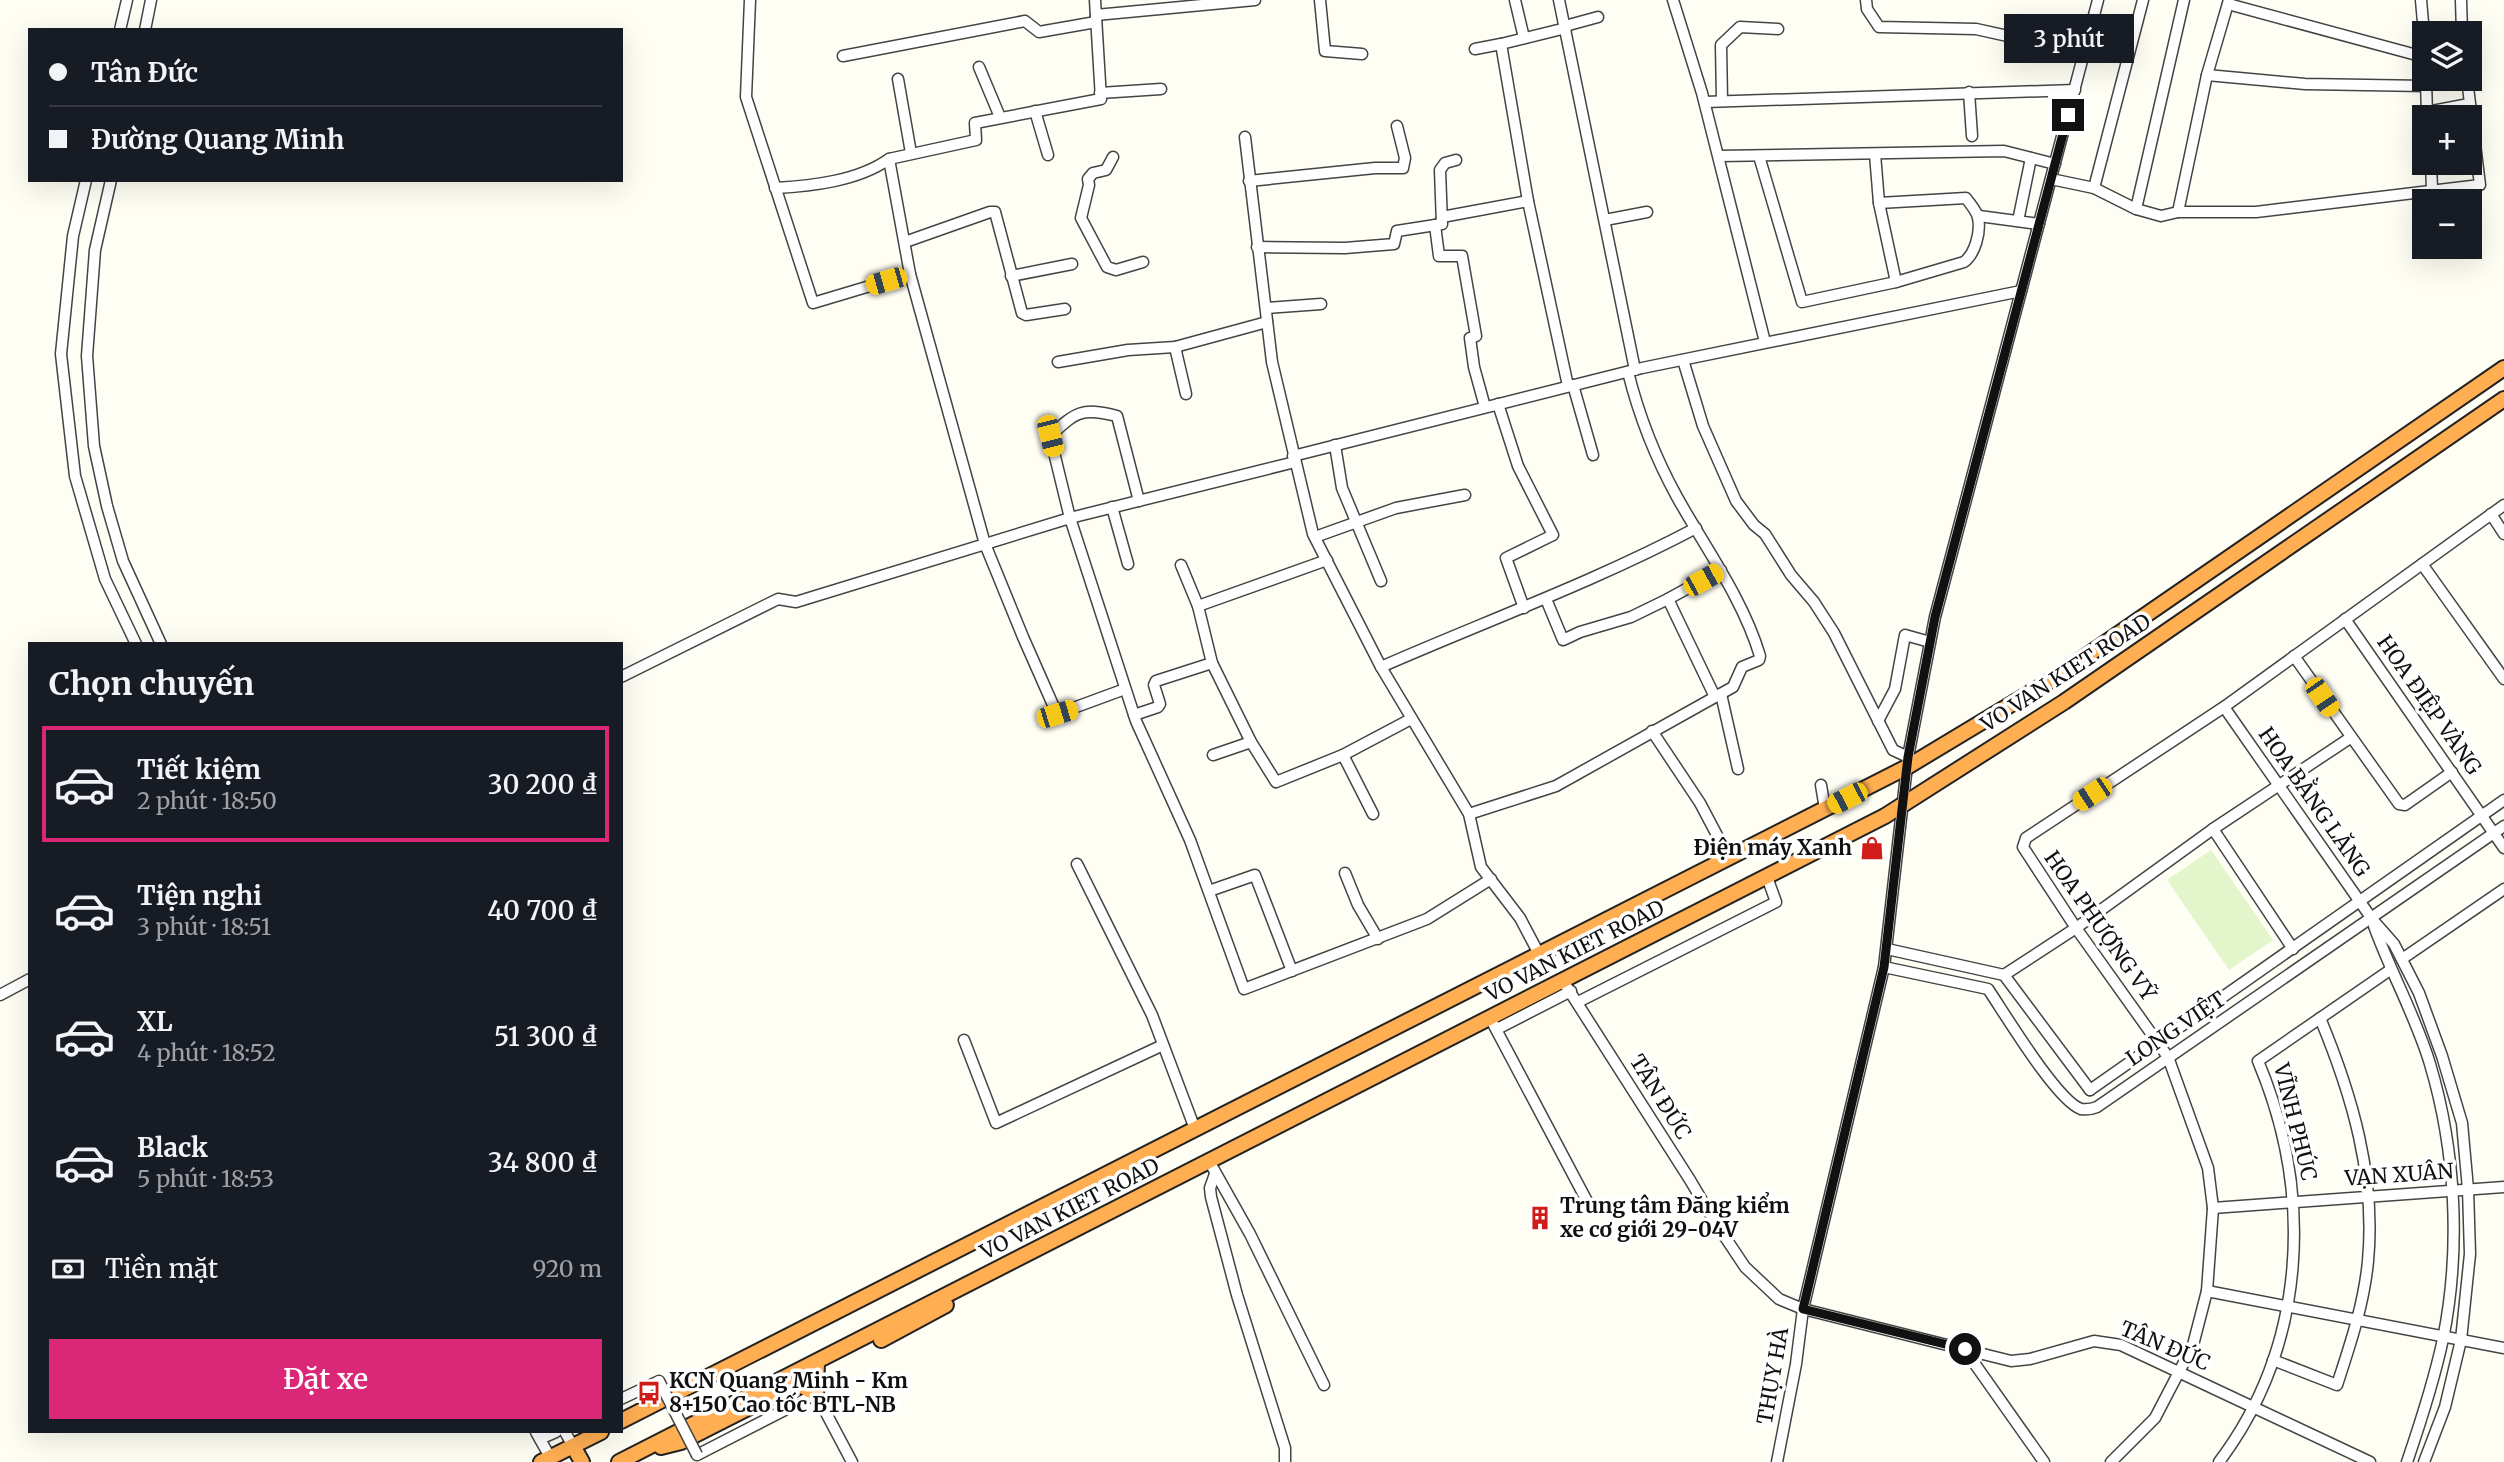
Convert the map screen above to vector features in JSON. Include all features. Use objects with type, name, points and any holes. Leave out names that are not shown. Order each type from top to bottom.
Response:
[{"type":"highway","name":"VO VAN KIET ROAD","points":[[623,1420],[1825,809],[2065,671],[2504,368]]},
{"type":"highway","name":"VO VAN KIET ROAD","points":[[618,1462],[792,1380],[1007,1265],[1212,1168],[1567,986],[1885,816],[2064,702],[2504,399]]},
{"type":"highway","points":[[792,1380],[816,1394],[817,1367]]},
{"type":"highway","points":[[548,1460],[599,1433]]},
{"type":"highway","points":[[573,1446],[582,1462]]},
{"type":"street","points":[[120,28],[127,0]]},
{"type":"street","points":[[145,28],[151,0]]},
{"type":"street","points":[[750,0],[746,97],[813,303],[910,274]]},
{"type":"street","points":[[775,188],[827,183],[882,164],[889,159],[976,140],[975,123],[1101,99],[1095,0]]},
{"type":"street","points":[[843,56],[1026,21],[1039,32],[1096,18],[1255,0]]},
{"type":"street","points":[[1320,0],[1325,51],[1362,54]]},
{"type":"street","points":[[1515,0],[1524,38]]},
{"type":"street","points":[[1469,814],[1556,786],[1733,687],[1742,667],[1759,660],[1760,656],[1721,570],[1676,495],[1640,418],[1605,220],[1559,0]]},
{"type":"street","points":[[1673,0],[1705,102],[1765,342]]},
{"type":"street","points":[[1866,0],[1867,9],[1879,27],[1976,29],[2085,53]]},
{"type":"street","name":"THỤY HÀ","points":[[1777,1462],[1796,1364],[1803,1309],[1884,967],[1908,762],[1930,642],[1968,485],[2098,0]]},
{"type":"street","points":[[2094,188],[2143,0]]},
{"type":"street","points":[[2136,209],[2184,0]]},
{"type":"street","points":[[2421,0],[2423,21]]},
{"type":"street","points":[[2461,0],[2462,21]]},
{"type":"street","points":[[2178,212],[2207,75],[2229,2],[2412,54]]},
{"type":"street","points":[[1475,49],[1598,17]]},
{"type":"street","points":[[1722,101],[1721,45],[1740,27],[1778,29]]},
{"type":"street","points":[[1501,44],[1528,201],[1571,385],[1593,455]]},
{"type":"street","points":[[979,67],[1000,117]]},
{"type":"street","points":[[2207,75],[2305,84],[2412,82]]},
{"type":"street","points":[[898,79],[911,153]]},
{"type":"street","points":[[1100,93],[1161,89]]},
{"type":"street","points":[[1705,102],[2075,90]]},
{"type":"street","points":[[2431,175],[2432,189],[2480,185],[2468,91]]},
{"type":"street","points":[[1969,92],[1972,136]]},
{"type":"street","points":[[1035,111],[1048,155]]},
{"type":"street","points":[[1250,181],[1375,168],[1403,168],[1405,158],[1397,126]]},
{"type":"street","points":[[1245,137],[1272,362],[1315,537],[1381,667],[1469,814],[1482,867],[1520,918],[1539,954]]},
{"type":"street","points":[[1719,156],[2004,151],[2055,164]]},
{"type":"street","points":[[1875,155],[1879,203],[1896,282]]},
{"type":"street","points":[[1759,156],[1802,302],[1896,282],[1968,260],[1972,255],[1978,234],[1979,216],[1966,198],[1879,203]]},
{"type":"street","points":[[1113,157],[1109,167],[1093,173],[1088,179],[1081,218],[1107,267],[1116,270],[1143,262]]},
{"type":"street","points":[[2018,221],[2031,158]]},
{"type":"street","points":[[889,159],[910,274],[985,544],[1023,638],[1057,714],[1125,689]]},
{"type":"street","points":[[1456,160],[1445,163],[1440,170],[1439,256],[1462,256],[1476,336],[1470,338],[1474,366],[1485,407]]},
{"type":"street","points":[[2051,179],[2094,188],[2136,209],[2161,216],[2178,212],[2256,212],[2412,192]]},
{"type":"street","points":[[86,182],[73,236],[61,354],[75,476],[105,579],[135,642]]},
{"type":"street","points":[[111,182],[95,250],[86,356],[94,446],[123,561],[160,642]]},
{"type":"street","points":[[1257,247],[1345,248],[1394,244],[1397,231],[1528,201]]},
{"type":"street","points":[[905,242],[995,212],[999,218],[1011,275],[1023,313],[1026,315],[1065,309]]},
{"type":"street","points":[[1605,220],[1647,212]]},
{"type":"street","points":[[1979,216],[2039,224]]},
{"type":"street","points":[[1011,275],[1072,264]]},
{"type":"street","points":[[623,676],[778,599],[796,603],[1070,518],[1294,459],[1335,445],[1631,371],[2021,291]]},
{"type":"street","points":[[1266,308],[1321,304]]},
{"type":"street","points":[[1058,362],[1128,350],[1175,347],[1267,321]]},
{"type":"street","points":[[1175,347],[1186,394]]},
{"type":"street","points":[[1683,360],[1703,426],[1736,502],[1754,525],[1765,534],[1791,575],[1814,602],[1851,663],[1893,750],[1908,762]]},
{"type":"street","points":[[1498,404],[1517,466],[1553,535],[1506,558],[1524,608]]},
{"type":"street","points":[[1139,501],[1117,416],[1098,411],[1074,414],[1050,436],[1070,518],[1134,715],[1190,840],[1244,989],[1427,919],[1491,880]]},
{"type":"street","points":[[1335,445],[1342,488],[1381,581]]},
{"type":"street","points":[[1315,537],[1396,508],[1465,495]]},
{"type":"street","name":"HOA PHƯỢNG VỸ","points":[[2112,1462],[2155,1419],[2193,1345],[2207,1291],[2213,1208],[2208,1168],[2168,1057],[2023,848],[2026,838],[2224,707],[2504,505]]},
{"type":"street","points":[[1112,508],[1128,564]]},
{"type":"street","points":[[2490,514],[2504,534]]},
{"type":"street","points":[[1381,667],[1637,559],[1696,528]]},
{"type":"street","points":[[1198,606],[1327,560]]},
{"type":"street","points":[[2422,564],[2504,679]]},
{"type":"street","points":[[1181,565],[1198,606],[1212,663],[1251,742],[1276,782],[1343,755],[1411,719]]},
{"type":"street","points":[[1546,599],[1563,640],[1580,632],[1631,617],[1721,570]]},
{"type":"street","points":[[1668,599],[1718,695],[1738,769]]},
{"type":"street","name":"HOA ĐIỆP VÀNG","points":[[2345,620],[2504,848]]},
{"type":"street","points":[[1878,720],[1895,689],[1906,635],[1930,642]]},
{"type":"street","points":[[2294,656],[2399,804],[2405,805],[2452,772]]},
{"type":"street","points":[[1134,715],[1160,704],[1154,685],[1156,681],[1212,663]]},
{"type":"street","name":"HOA BẰNG LĂNG","points":[[2224,707],[2372,919],[2394,944],[2424,1006],[2462,1123],[2470,1254],[2461,1340],[2445,1407],[2424,1462]]},
{"type":"street","points":[[1652,731],[1700,803],[1729,858]]},
{"type":"street","points":[[2004,975],[2350,738]]},
{"type":"street","points":[[1213,755],[1251,742]]},
{"type":"street","points":[[1343,755],[1373,814]]},
{"type":"street","points":[[1821,785],[1825,809]]},
{"type":"street","name":"LONG VIỆT","points":[[2090,1090],[2504,800]]},
{"type":"street","name":"LONG VIỆT","points":[[2082,1109],[2097,1107],[2504,826]]},
{"type":"street","points":[[2213,830],[2293,949]]},
{"type":"street","points":[[1077,863],[1146,1004],[1195,1129]]},
{"type":"street","points":[[1345,873],[1378,939]]},
{"type":"street","points":[[1209,891],[1255,875],[1292,971]]},
{"type":"street","points":[[1578,1002],[1776,902],[1767,877]]},
{"type":"street","points":[[2402,959],[2504,889]]},
{"type":"street","name":"HOA BẰNG LĂNG","points":[[2372,919],[2390,970],[2404,997],[2430,1063],[2446,1130],[2453,1190],[2453,1251],[2443,1336],[2429,1398],[2407,1462]]},
{"type":"street","points":[[1884,967],[1988,989],[2060,1093],[2082,1109],[2090,1090],[2004,975],[1887,949]]},
{"type":"street","name":"VĨNH PHÚC","points":[[2219,1462],[2254,1407],[2273,1360],[2289,1307],[2294,1202],[2283,1136],[2258,1061],[2390,970]]},
{"type":"street","points":[[0,995],[28,980]]},
{"type":"street","name":"TÂN ĐỨC","points":[[1567,986],[1745,1267],[1779,1299],[1803,1309],[2011,1361],[2030,1359],[2094,1341],[2120,1345],[2370,1462]]},
{"type":"street","points":[[2273,1360],[2337,1385],[2358,1320],[2368,1260],[2368,1196],[2362,1148],[2346,1083],[2320,1018]]},
{"type":"street","points":[[1494,1023],[1588,1203]]},
{"type":"street","points":[[964,1040],[996,1123],[1163,1045]]},
{"type":"street","points":[[1212,1168],[1250,1234],[1324,1385]]},
{"type":"street","points":[[1212,1168],[1211,1197],[1237,1295],[1285,1448],[1285,1462]]},
{"type":"street","name":"VẠN XUÂN","points":[[2213,1208],[2504,1187]]},
{"type":"street","points":[[2207,1291],[2504,1348]]},
{"type":"street","points":[[1965,1349],[2045,1462]]},
{"type":"street","points":[[623,1398],[659,1381],[697,1455],[816,1394],[852,1462]]},
{"type":"street","points":[[566,1433],[573,1446]]},
{"type":"street","points":[[538,1435],[548,1460]]},
{"type":"green space","points":[[2211,850],[2273,940],[2229,970],[2167,880]]},
{"type":"place","name":"Điện máy Xanh","points":[[1872,848]]},
{"type":"place","name":"Trung tâm Đăng kiểm xe cơ giới 29-04V","points":[[1540,1218]]},
{"type":"place","name":"KCN Quang Minh - Km 8+150 Cao tốc BTL-NB","points":[[649,1393]]},
{"type":"route","points":[[1965,1349],[1803,1309],[1884,967],[1908,757],[1935,617],[2068,115]]}]
